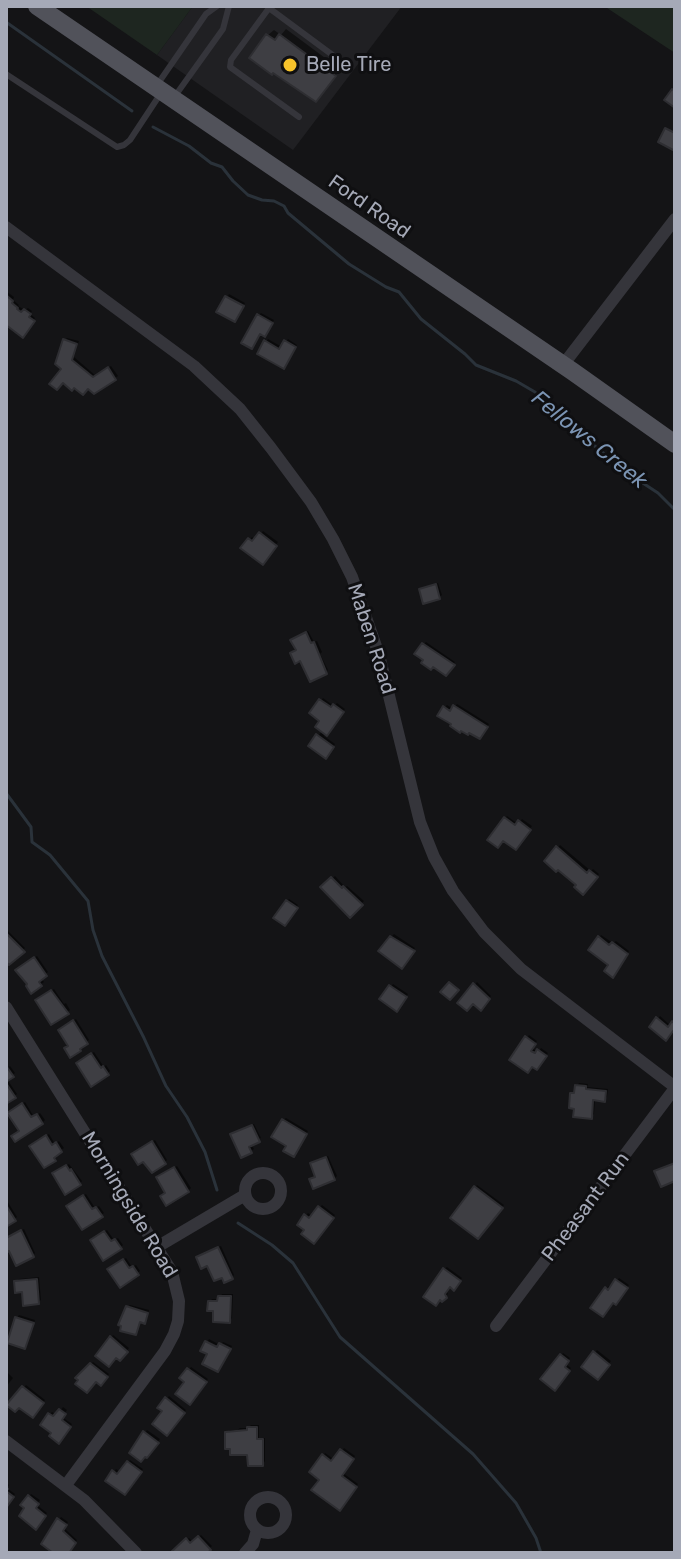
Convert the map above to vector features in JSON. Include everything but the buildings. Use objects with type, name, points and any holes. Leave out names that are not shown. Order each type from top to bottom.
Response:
[{"type":"main road","name":"Ford Road","points":[[37,6],[675,444]]},
{"type":"street","points":[[563,365],[675,219]]},
{"type":"street","name":"Maben Road","points":[[6,227],[194,366],[240,409],[271,448],[311,502],[352,577],[379,655],[420,822],[434,857],[453,891],[484,932],[521,969],[675,1088]]},
{"type":"street","name":"Morningside Road","points":[[6,1007],[157,1247],[178,1288],[179,1311],[174,1334],[165,1351],[66,1485]]},
{"type":"street","name":"Pheasant Run","points":[[496,1326],[675,1088]]},
{"type":"street","points":[[157,1247],[245,1195]]},
{"type":"street","points":[[6,1441],[66,1485],[103,1517],[136,1553]]},
{"type":"street","points":[[245,1553],[253,1544],[257,1530]]},
{"type":"lane","points":[[6,74],[117,147],[124,145],[164,92],[206,14],[217,6]]},
{"type":"lane","points":[[164,92],[223,29],[229,6]]},
{"type":"lane","points":[[299,117],[230,67],[231,60],[268,7],[346,65]]},
{"type":"shaded area","points":[[86,6],[193,6],[157,55]]},
{"type":"shaded area","points":[[193,6],[402,6],[293,150],[157,55]]},
{"type":"shaded area","points":[[604,6],[675,6],[675,53]]},
{"type":"waterway","name":"Fellows Creek","points":[[6,22],[132,111]]},
{"type":"waterway","name":"Fellows Creek","points":[[153,127],[222,167],[248,195],[284,206],[288,213],[349,264],[399,292],[421,319],[476,365],[535,392],[575,430],[658,493],[675,510]]},
{"type":"waterway","points":[[6,793],[31,827],[32,842],[50,855],[88,901],[102,956],[166,1086],[205,1152],[217,1190]]},
{"type":"waterway","points":[[238,1223],[293,1263],[340,1337],[473,1454],[516,1503],[541,1553]]},
{"type":"place","name":"Belle Tire","points":[[290,65]]}]
